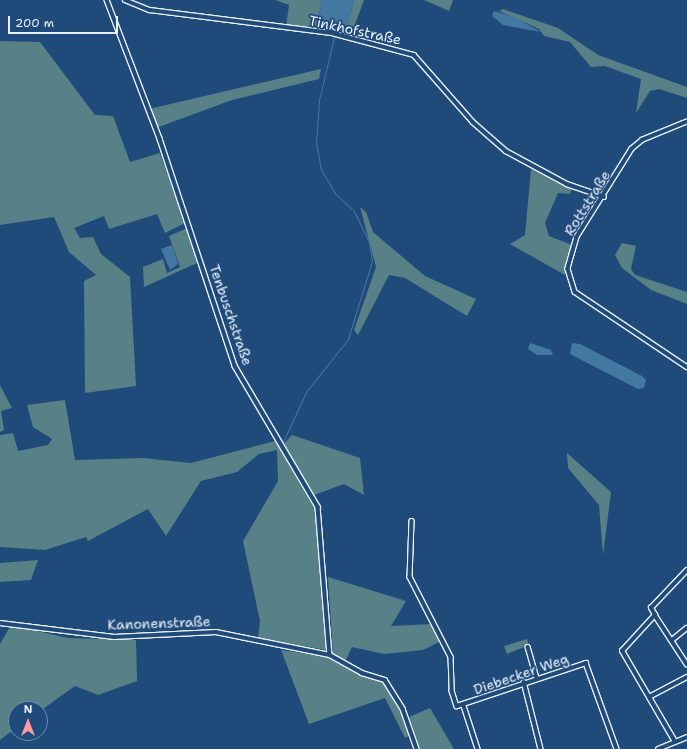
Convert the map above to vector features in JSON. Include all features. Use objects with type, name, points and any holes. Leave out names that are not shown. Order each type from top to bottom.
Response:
[{"type":"street","name":"Tenbuschstraße","points":[[107,0],[162,146],[235,366],[318,507],[330,655]]},
{"type":"street","name":"Tinkhofstraße","points":[[125,0],[150,10],[332,34],[414,55],[473,122],[506,151],[567,184],[604,197]]},
{"type":"street","name":"Rottstraße","points":[[687,122],[643,140],[632,149],[572,250],[568,269],[575,292],[687,367]]},
{"type":"street","points":[[412,522],[410,577],[451,657],[453,674],[452,691],[457,706],[464,706],[478,749]]},
{"type":"street","points":[[687,570],[651,608],[687,664]]},
{"type":"street","points":[[655,615],[622,651],[674,743],[674,749]]},
{"type":"street","name":"Kanonenstraße","points":[[0,623],[114,637],[216,632],[330,655],[362,673],[385,680],[403,709],[417,749]]},
{"type":"street","points":[[672,640],[687,628]]},
{"type":"street","points":[[528,647],[537,678]]},
{"type":"street","name":"Diebecker Weg","points":[[464,706],[524,682],[586,663],[617,749]]},
{"type":"street","points":[[649,697],[687,677]]},
{"type":"street","points":[[524,682],[541,749]]},
{"type":"street","points":[[658,749],[687,738]]},
{"type":"green space","points":[[275,0],[322,0],[317,26],[286,26],[289,5]]},
{"type":"green space","points":[[354,0],[364,0],[353,30],[347,26]]},
{"type":"green space","points":[[424,0],[453,0],[449,11]]},
{"type":"green space","points":[[503,9],[558,28],[598,55],[687,87],[687,98],[659,89],[650,91],[636,113],[641,79],[605,66],[591,67],[570,42],[544,36],[539,29],[499,11]]},
{"type":"green space","points":[[0,41],[40,42],[95,115],[113,116],[130,162],[160,153],[185,223],[165,233],[157,214],[109,229],[104,216],[74,228],[80,238],[93,237],[101,254],[130,277],[136,386],[85,393],[84,281],[96,275],[69,252],[54,217],[0,225]]},
{"type":"green space","points":[[321,69],[319,79],[232,100],[156,128],[149,109]]},
{"type":"green space","points":[[531,169],[572,188],[570,194],[558,193],[545,223],[549,236],[572,245],[565,275],[510,244],[525,235]]},
{"type":"green space","points":[[360,207],[366,212],[373,232],[425,276],[476,299],[467,316],[405,278],[389,275],[358,335],[354,330],[376,267]]},
{"type":"green space","points":[[187,228],[197,263],[144,287],[143,267],[163,259],[167,273],[180,267],[169,236]]},
{"type":"green space","points":[[622,243],[636,246],[631,269],[635,275],[687,292],[687,304],[651,290],[622,268],[615,255]]},
{"type":"green space","points":[[0,385],[12,408],[1,411],[4,430],[0,432]]},
{"type":"green space","points":[[65,400],[75,460],[143,458],[191,463],[275,441],[318,515],[326,650],[258,638],[260,621],[243,541],[278,481],[277,450],[259,454],[237,472],[201,481],[166,536],[148,509],[88,541],[86,537],[45,550],[0,547],[0,435],[13,433],[18,451],[48,445],[52,439],[33,427],[27,405]]},
{"type":"green space","points":[[292,435],[360,458],[364,495],[344,484],[314,495],[284,444]]},
{"type":"green space","points":[[567,453],[611,492],[603,555],[599,505],[568,468]]},
{"type":"green space","points":[[38,560],[31,580],[0,582],[0,563]]},
{"type":"green space","points":[[328,577],[406,601],[391,626],[432,624],[441,641],[423,650],[384,654],[352,647],[345,662],[333,654]]},
{"type":"green space","points":[[11,625],[68,638],[136,640],[137,681],[98,695],[75,686],[48,705],[48,701],[8,701],[8,734],[0,740],[0,644]]},
{"type":"green space","points":[[527,639],[529,645],[507,654],[504,646]]},
{"type":"green space","points":[[281,650],[329,657],[386,683],[405,718],[410,735],[405,738],[385,698],[309,724]]},
{"type":"green space","points":[[430,708],[454,749],[420,749],[409,717]]},
{"type":"water","points":[[322,0],[354,0],[347,26],[318,22]]},
{"type":"water","points":[[494,11],[516,18],[541,32],[503,25],[492,16]]},
{"type":"water","points":[[172,245],[178,264],[170,270],[161,249]]},
{"type":"water","points":[[530,343],[551,350],[553,355],[537,355],[528,349]]},
{"type":"water","points":[[572,343],[580,344],[642,376],[646,380],[644,388],[638,389],[570,354]]},
{"type":"waterway","points":[[334,32],[335,24]]},
{"type":"waterway","points":[[283,442],[306,392],[348,339],[372,261],[369,242],[354,211],[335,193],[321,170],[316,143],[319,100],[334,37]]}]
